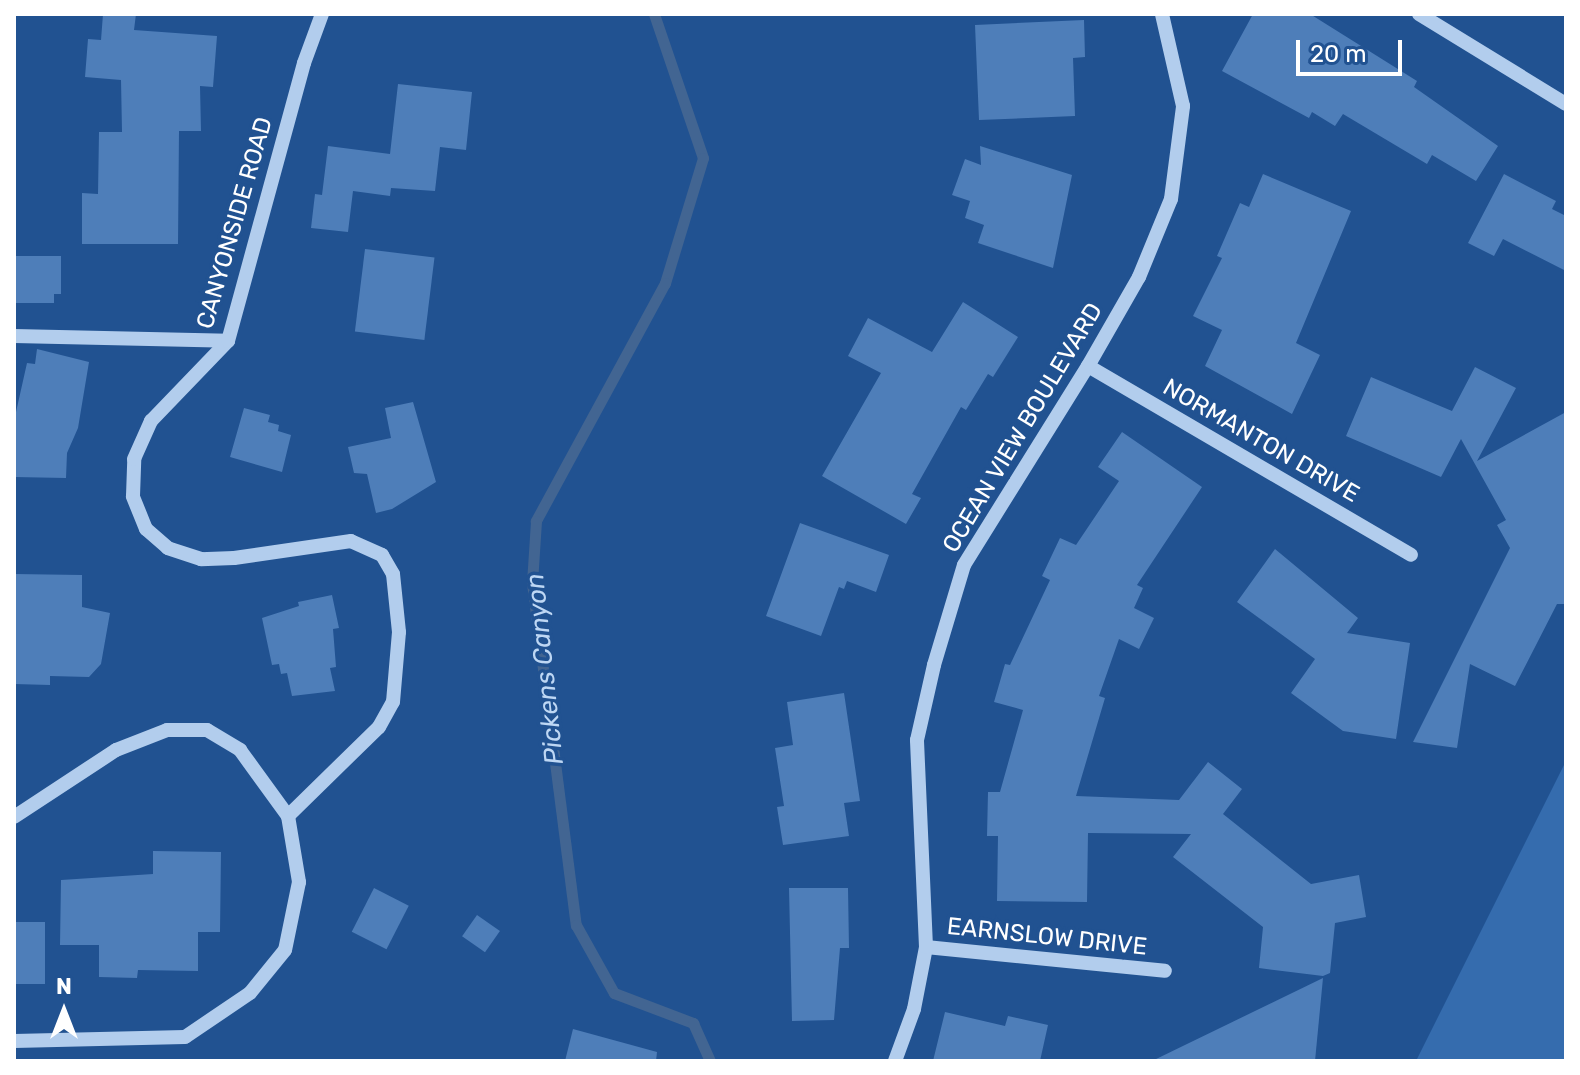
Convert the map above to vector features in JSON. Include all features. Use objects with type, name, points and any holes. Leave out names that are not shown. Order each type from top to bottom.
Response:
[{"type":"street","name":"CANYONSIDE ROAD","points":[[288,816],[379,727],[393,702],[399,670],[396,594],[382,555],[351,541],[201,559],[168,548],[146,529],[133,496],[134,459],[151,421],[228,341],[304,63],[322,14]]},
{"type":"street","name":"OCEAN VIEW BOULEVARD","points":[[895,1061],[914,1009],[926,947],[917,740],[934,665],[964,565],[1088,366],[1139,277],[1171,199],[1183,106],[1162,14]]},
{"type":"street","points":[[1419,14],[1566,104]]},
{"type":"street","points":[[14,336],[228,341]]},
{"type":"street","name":"NORMANTON DRIVE","points":[[1088,366],[1411,555]]},
{"type":"street","points":[[14,817],[116,750],[167,730],[207,730],[240,750],[288,816],[299,882],[285,950],[250,993],[185,1037],[14,1041]]},
{"type":"street","name":"EARNSLOW DRIVE","points":[[926,947],[1165,971]]},
{"type":"shaded area","points":[[1566,761],[1566,1061],[1416,1061]]},
{"type":"building","points":[[103,14],[136,14],[134,30],[217,36],[213,87],[200,86],[201,131],[179,131],[178,244],[82,244],[82,193],[98,194],[99,132],[122,132],[121,80],[85,77],[88,39],[101,40]]},
{"type":"building","points":[[1253,14],[1310,14],[1417,81],[1414,87],[1498,146],[1476,181],[1432,155],[1427,164],[1343,114],[1335,126],[1312,112],[1309,118],[1222,71]]},
{"type":"building","points":[[1084,20],[1085,57],[1073,58],[1075,116],[979,120],[975,25]]},
{"type":"building","points":[[398,84],[472,92],[466,150],[440,147],[435,191],[391,188],[390,196],[353,191],[348,232],[311,228],[315,194],[322,195],[328,146],[390,154]]},
{"type":"building","points":[[980,146],[1072,175],[1053,268],[978,243],[984,225],[965,218],[970,201],[952,195],[965,159],[981,165]]},
{"type":"building","points":[[1263,174],[1351,211],[1296,343],[1320,355],[1292,414],[1205,366],[1222,330],[1193,316],[1222,258],[1217,256],[1240,203],[1249,207]]},
{"type":"building","points":[[1504,174],[1556,201],[1552,209],[1566,216],[1566,271],[1503,239],[1494,256],[1468,243]]},
{"type":"building","points":[[365,249],[434,258],[424,340],[355,331]]},
{"type":"building","points":[[14,256],[61,256],[61,294],[54,294],[54,303],[14,303]]},
{"type":"building","points":[[963,302],[1018,337],[993,377],[988,374],[966,410],[961,407],[912,494],[921,498],[906,524],[822,476],[881,373],[848,356],[868,318],[932,352]]},
{"type":"building","points":[[37,349],[89,362],[78,428],[67,453],[66,478],[14,477],[14,421],[27,363],[35,364]]},
{"type":"building","points":[[1475,367],[1516,388],[1477,461],[1566,412],[1566,604],[1557,604],[1515,686],[1470,664],[1457,748],[1413,742],[1510,548],[1497,525],[1506,520],[1461,439],[1441,477],[1346,436],[1371,377],[1452,411]]},
{"type":"building","points":[[413,402],[436,482],[392,509],[376,513],[367,474],[354,473],[348,447],[391,438],[385,408]]},
{"type":"building","points":[[244,408],[270,415],[268,422],[279,425],[278,431],[291,435],[282,472],[230,457]]},
{"type":"building","points":[[1122,432],[1202,487],[1137,585],[1143,588],[1134,608],[1154,618],[1139,649],[1119,639],[1099,696],[1105,698],[1076,796],[1179,800],[1208,762],[1242,789],[1223,814],[1311,884],[1359,875],[1366,917],[1335,923],[1330,973],[1323,976],[1259,968],[1263,927],[1173,857],[1191,834],[1088,833],[1087,902],[997,901],[998,836],[987,836],[988,792],[1000,792],[1023,710],[994,702],[1005,664],[1010,665],[1050,580],[1042,576],[1060,538],[1076,545],[1119,481],[1098,467]]},
{"type":"building","points":[[800,523],[889,555],[876,592],[847,581],[844,589],[839,587],[821,636],[766,616]]},
{"type":"building","points":[[1275,549],[1358,618],[1347,633],[1410,643],[1396,739],[1343,731],[1291,693],[1315,659],[1237,602]]},
{"type":"building","points":[[14,574],[82,575],[82,607],[110,613],[101,664],[89,677],[50,676],[50,685],[14,684]]},
{"type":"building","points":[[332,595],[339,628],[333,629],[336,667],[330,668],[335,691],[292,696],[287,673],[281,674],[279,664],[272,665],[262,618],[299,606],[298,602]]},
{"type":"building","points":[[844,693],[860,801],[844,803],[849,836],[783,845],[777,807],[784,806],[775,748],[793,745],[787,702]]},
{"type":"building","points":[[153,851],[221,852],[220,932],[198,932],[198,971],[138,970],[137,978],[99,977],[99,945],[60,945],[61,880],[153,874]]},
{"type":"building","points":[[374,888],[409,906],[387,949],[352,932]]},
{"type":"building","points":[[789,888],[848,888],[849,948],[840,948],[834,1020],[792,1021]]},
{"type":"building","points":[[477,915],[500,931],[485,952],[462,936]]},
{"type":"building","points":[[14,922],[45,922],[45,984],[14,984]]},
{"type":"building","points":[[1323,978],[1315,1061],[1152,1061]]},
{"type":"building","points":[[945,1012],[1005,1026],[1008,1016],[1048,1025],[1040,1061],[933,1061]]},
{"type":"building","points":[[573,1029],[657,1052],[656,1061],[565,1061]]},
{"type":"waterway","name":"Pickens Canyon","points":[[654,14],[703,158],[665,283],[536,521],[532,583],[576,925],[614,993],[693,1023],[710,1061]]}]
